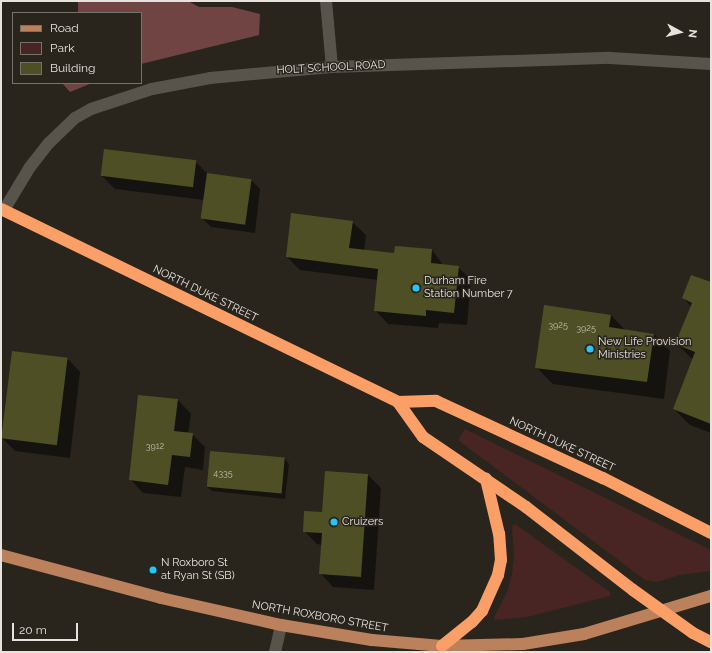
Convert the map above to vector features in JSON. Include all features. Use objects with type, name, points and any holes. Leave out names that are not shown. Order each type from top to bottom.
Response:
[{"type":"highway","name":"NORTH DUKE STREET","points":[[2,210],[398,402],[436,401],[603,478],[711,533]]},
{"type":"highway","name":"NORTH DUKE STREET","points":[[398,402],[422,437],[486,479],[662,610]]},
{"type":"highway","points":[[442,646],[472,622],[482,611],[498,575],[501,560],[499,534],[486,479]]},
{"type":"highway","points":[[662,610],[693,633],[711,642]]},
{"type":"main road","name":"NORTH ROXBORO STREET","points":[[1,556],[161,598],[281,625],[372,640],[442,646],[492,646],[555,639],[584,634],[711,596]]},
{"type":"street","points":[[326,1],[332,67]]},
{"type":"street","name":"HOLT SCHOOL ROAD","points":[[2,210],[30,166],[49,143],[75,118],[91,109],[145,90],[210,78],[332,67],[610,58],[711,64]]},
{"type":"street","points":[[275,652],[281,625]]},
{"type":"green space","points":[[465,429],[711,550],[711,571],[679,575],[657,582],[645,580],[458,440]]},
{"type":"green space","points":[[515,524],[610,592],[610,596],[527,617],[495,620],[494,617],[507,592],[512,574],[514,555],[512,526]]},
{"type":"shaded area","points":[[78,1],[188,1],[199,7],[232,7],[260,14],[259,35],[142,64],[142,12],[78,12]]},
{"type":"shaded area","points":[[63,84],[90,84],[70,92]]},
{"type":"building","points":[[104,149],[196,160],[193,187],[101,176]]},
{"type":"building","points":[[207,173],[252,179],[245,225],[201,219]]},
{"type":"building","points":[[291,213],[353,221],[349,248],[394,253],[395,246],[432,249],[431,263],[459,266],[454,313],[426,310],[426,316],[374,311],[378,269],[286,257]]},
{"type":"building","points":[[691,275],[711,282],[711,424],[673,409],[695,352],[675,344],[692,303],[682,298]]},
{"type":"building","points":[[544,305],[611,315],[609,327],[654,334],[647,382],[535,368]]},
{"type":"building","points":[[12,351],[68,358],[57,445],[1,438]]},
{"type":"building","points":[[138,395],[178,399],[174,431],[193,433],[190,457],[172,455],[168,485],[129,480]]},
{"type":"building","points":[[210,451],[285,458],[282,493],[207,487]]},
{"type":"building","name":"Cruizers","points":[[325,471],[368,474],[361,577],[319,574],[322,533],[303,532],[304,511],[322,512]]},
{"type":"place","name":"Durham Fire Station Number 7","points":[[416,288]]},
{"type":"place","name":"New Life Provision Ministries","points":[[590,349]]},
{"type":"place","name":"Cruizers","points":[[334,522]]},
{"type":"place","name":"N Roxboro St at Ryan St (SB)","points":[[153,570]]}]
